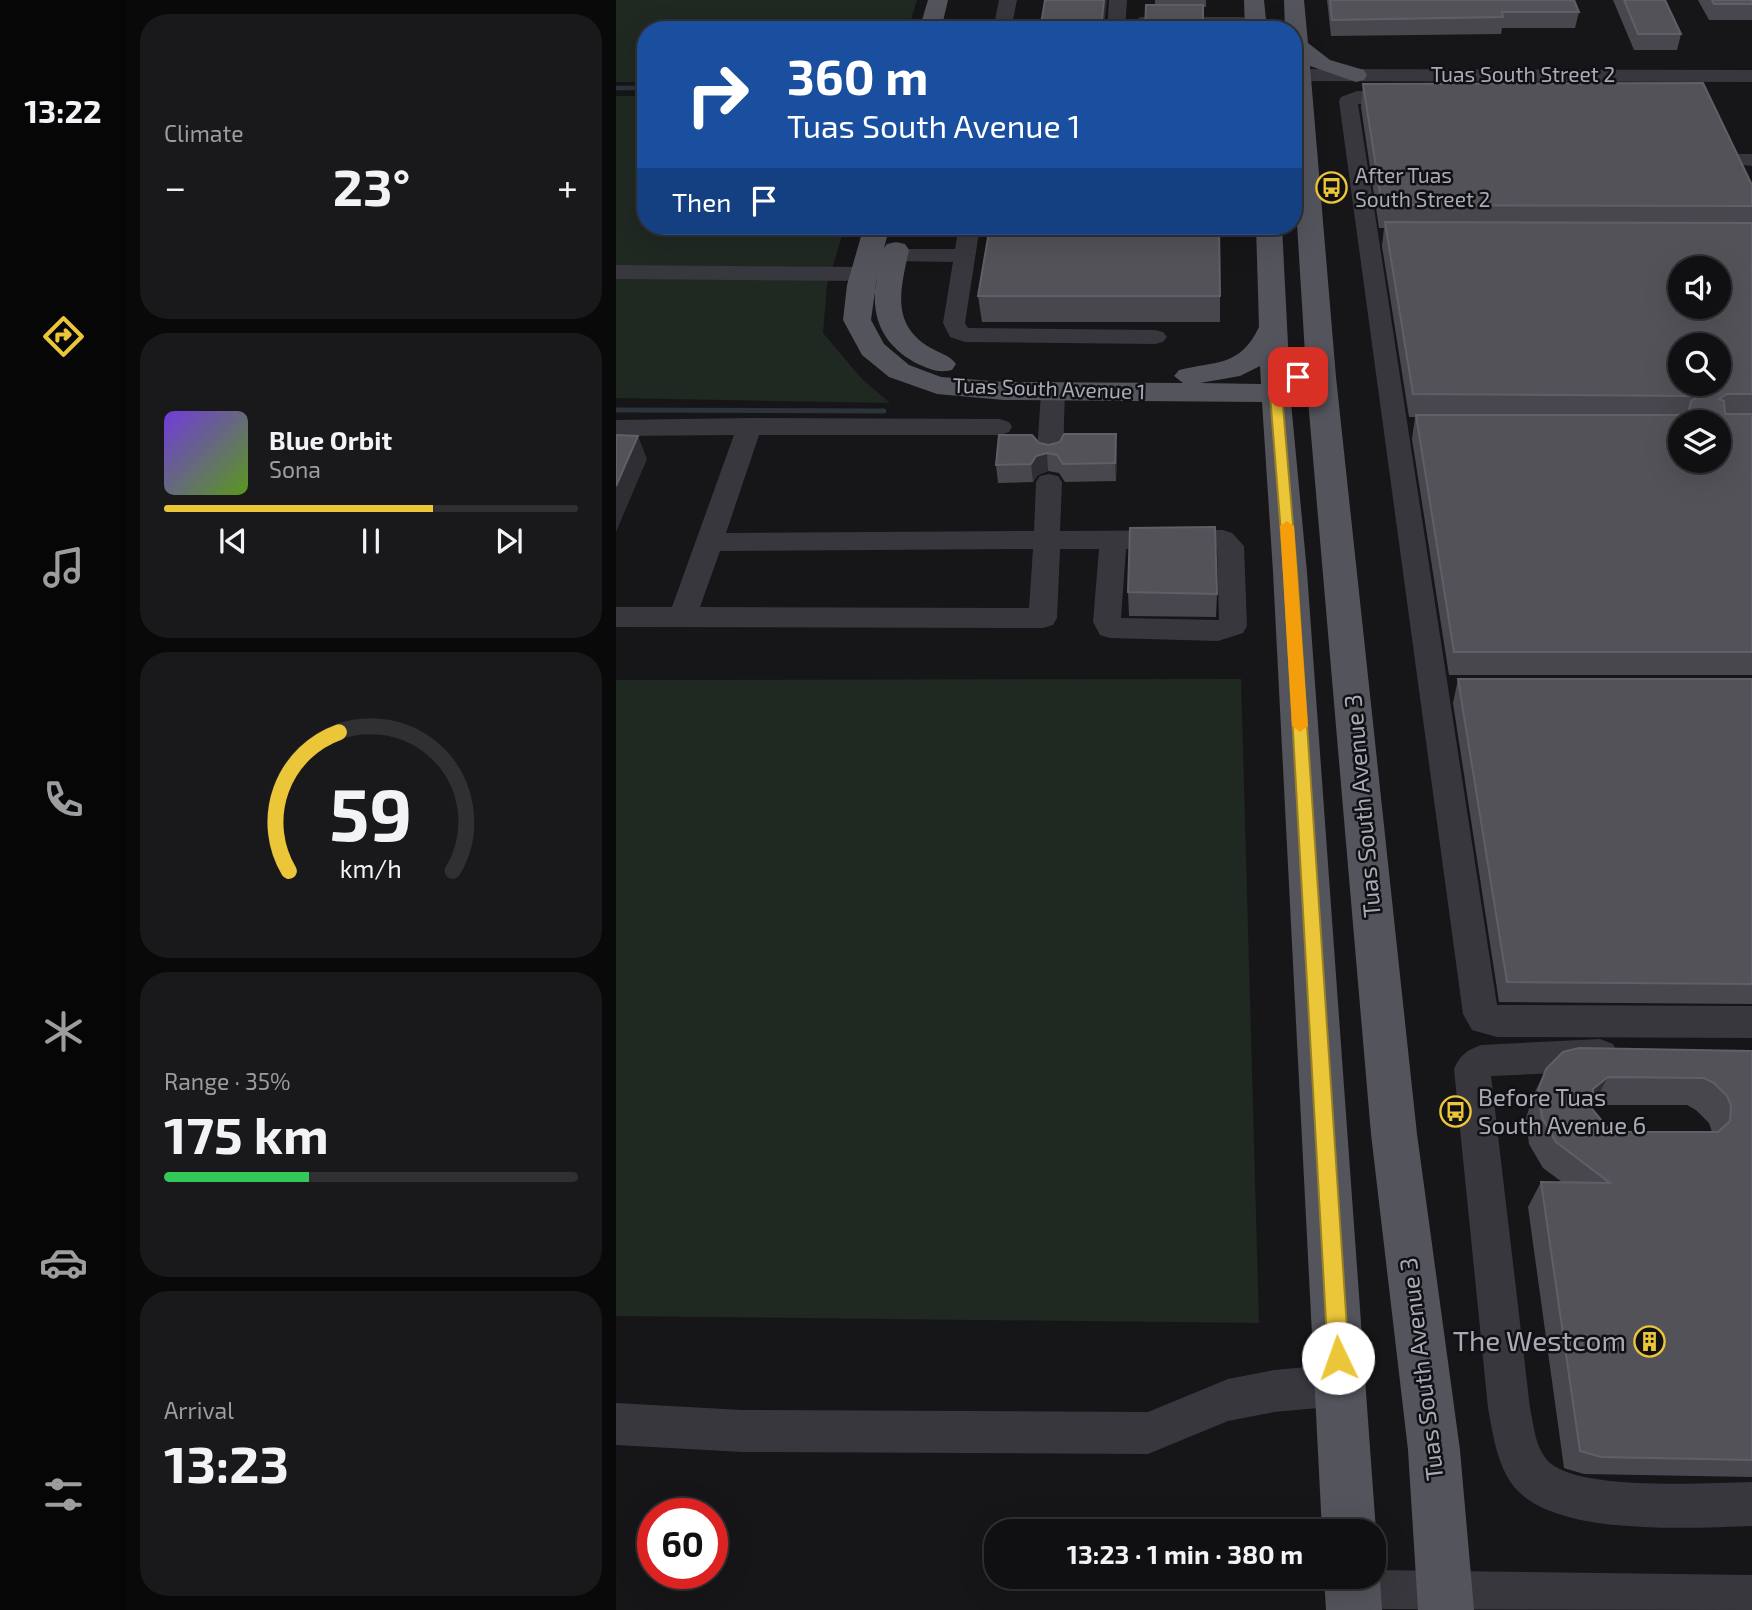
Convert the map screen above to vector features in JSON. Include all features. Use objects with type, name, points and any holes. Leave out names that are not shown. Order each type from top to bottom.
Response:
[{"type":"main road","points":[[932,21],[938,0]]},
{"type":"main road","points":[[953,21],[958,0]]},
{"type":"main road","points":[[1254,0],[1256,21]]},
{"type":"main road","name":"Tuas South Avenue 3","points":[[1294,0],[1296,21]]},
{"type":"main road","points":[[1302,49],[1322,65],[1356,75]]},
{"type":"main road","points":[[1302,82],[1322,85],[1356,75]]},
{"type":"main road","name":"Tuas South Avenue 3","points":[[1302,132],[1322,385],[1394,1134],[1434,1450],[1445,1601]]},
{"type":"main road","name":"Tuas South Avenue 1","points":[[875,235],[864,274],[857,320],[872,349],[899,370],[937,385],[1004,391],[1053,392],[1191,385]]},
{"type":"main road","name":"Tuas South Avenue 1","points":[[900,235],[886,286],[887,315],[900,340],[923,356],[950,367],[980,372],[1191,385],[1322,385]]},
{"type":"main road","points":[[1269,235],[1276,386],[1348,1519]]},
{"type":"main road","points":[[1191,385],[1251,361],[1267,342],[1273,326]]},
{"type":"main road","points":[[1191,385],[1243,408],[1282,451]]},
{"type":"street","points":[[1004,21],[1008,0]]},
{"type":"street","points":[[1117,21],[1118,0]]},
{"type":"street","name":"Tuas South Street 2","points":[[1356,75],[1752,76]]},
{"type":"street","points":[[1425,97],[1357,97],[1349,100],[1368,237],[1409,428],[1447,689],[1479,1008],[1485,1019],[1497,1021],[1752,1022]]},
{"type":"street","points":[[1728,137],[1747,168]]},
{"type":"street","points":[[968,235],[954,323],[958,332],[965,335],[1154,337]]},
{"type":"street","points":[[1368,237],[1396,237]]},
{"type":"street","points":[[894,255],[964,256]]},
{"type":"street","points":[[616,272],[864,274]]},
{"type":"street","points":[[1050,453],[1053,392]]},
{"type":"street","points":[[683,617],[750,426]]},
{"type":"street","points":[[616,428],[1000,427]]},
{"type":"street","points":[[616,617],[1043,618],[1049,482]]},
{"type":"street","points":[[709,542],[1113,540],[1227,540],[1231,546],[1233,626],[1218,631],[1110,628],[1107,622],[1113,540]]},
{"type":"street","points":[[1683,1057],[1619,1054],[1502,1058],[1481,1061],[1472,1069],[1509,1408],[1519,1452],[1536,1479],[1568,1497],[1663,1505],[1752,1504]]},
{"type":"street","points":[[616,1424],[742,1431],[1148,1433],[1228,1400],[1274,1391],[1340,1385]]},
{"type":"street","points":[[1353,1593],[1445,1601],[1752,1598]]},
{"type":"shaded area","points":[[616,0],[917,0],[911,21],[637,21],[637,82],[616,82]]},
{"type":"shaded area","points":[[616,96],[637,96],[637,235],[842,235],[827,285],[823,333],[862,379],[890,403],[616,398]]},
{"type":"shaded area","points":[[1241,679],[1259,1323],[616,1316],[616,680]]},
{"type":"building","points":[[1045,0],[1104,0],[1102,21],[1042,21]]},
{"type":"building","points":[[1330,0],[1574,0],[1579,12],[1502,12],[1503,17],[1332,20]]},
{"type":"building","points":[[1624,0],[1665,0],[1681,34],[1638,34]]},
{"type":"building","points":[[1712,0],[1752,0],[1752,4],[1714,4]]},
{"type":"building","points":[[1146,5],[1203,5],[1203,21],[1145,21]]},
{"type":"building","points":[[1703,83],[1752,185],[1752,206],[1382,205],[1363,84]]},
{"type":"building","points":[[1385,222],[1752,223],[1752,394],[1731,394],[1731,333],[1668,333],[1668,396],[1413,394]]},
{"type":"building","points":[[988,235],[1219,235],[1220,296],[978,296]]},
{"type":"building","points":[[1693,396],[1724,396],[1719,399],[1724,401],[1725,410],[1689,410],[1691,401],[1696,398]]},
{"type":"building","points":[[1731,414],[1752,414],[1752,652],[1454,652],[1416,415],[1668,415],[1668,473],[1731,473]]},
{"type":"building","points":[[1064,434],[1116,434],[1115,463],[1063,464],[1057,455],[1047,453],[1036,456],[1031,464],[996,465],[999,435],[1032,435],[1039,443],[1049,445],[1060,442]]},
{"type":"building","points":[[616,435],[638,436],[616,486]]},
{"type":"building","points":[[1215,527],[1217,594],[1128,592],[1130,528]]},
{"type":"building","points":[[1458,679],[1752,679],[1752,984],[1507,982]]},
{"type":"building","name":"The Westcom","points":[[1579,1048],[1752,1051],[1752,1460],[1601,1457],[1580,1451],[1541,1182],[1610,1183],[1556,1142],[1542,1118],[1538,1091],[1546,1069],[1563,1052]],"holes":[[[1608,1077],[1704,1078],[1714,1083],[1727,1096],[1731,1105],[1730,1121],[1718,1132],[1618,1132],[1607,1127],[1592,1109],[1593,1089]]]},
{"type":"waterway","points":[[616,88],[637,88]]},
{"type":"waterway","points":[[616,410],[884,411]]},
{"type":"slow traffic","points":[[1287,526],[1300,726]]},
{"type":"place","name":"After Tuas South Street 2","points":[[1332,188]]},
{"type":"place","name":"Before Tuas South Avenue 6","points":[[1455,1112]]},
{"type":"place","name":"The Westcom","points":[[1649,1341]]},
{"type":"route","points":[[1298,377],[1276,378],[1276,394],[1290,572],[1338,1358]]}]
